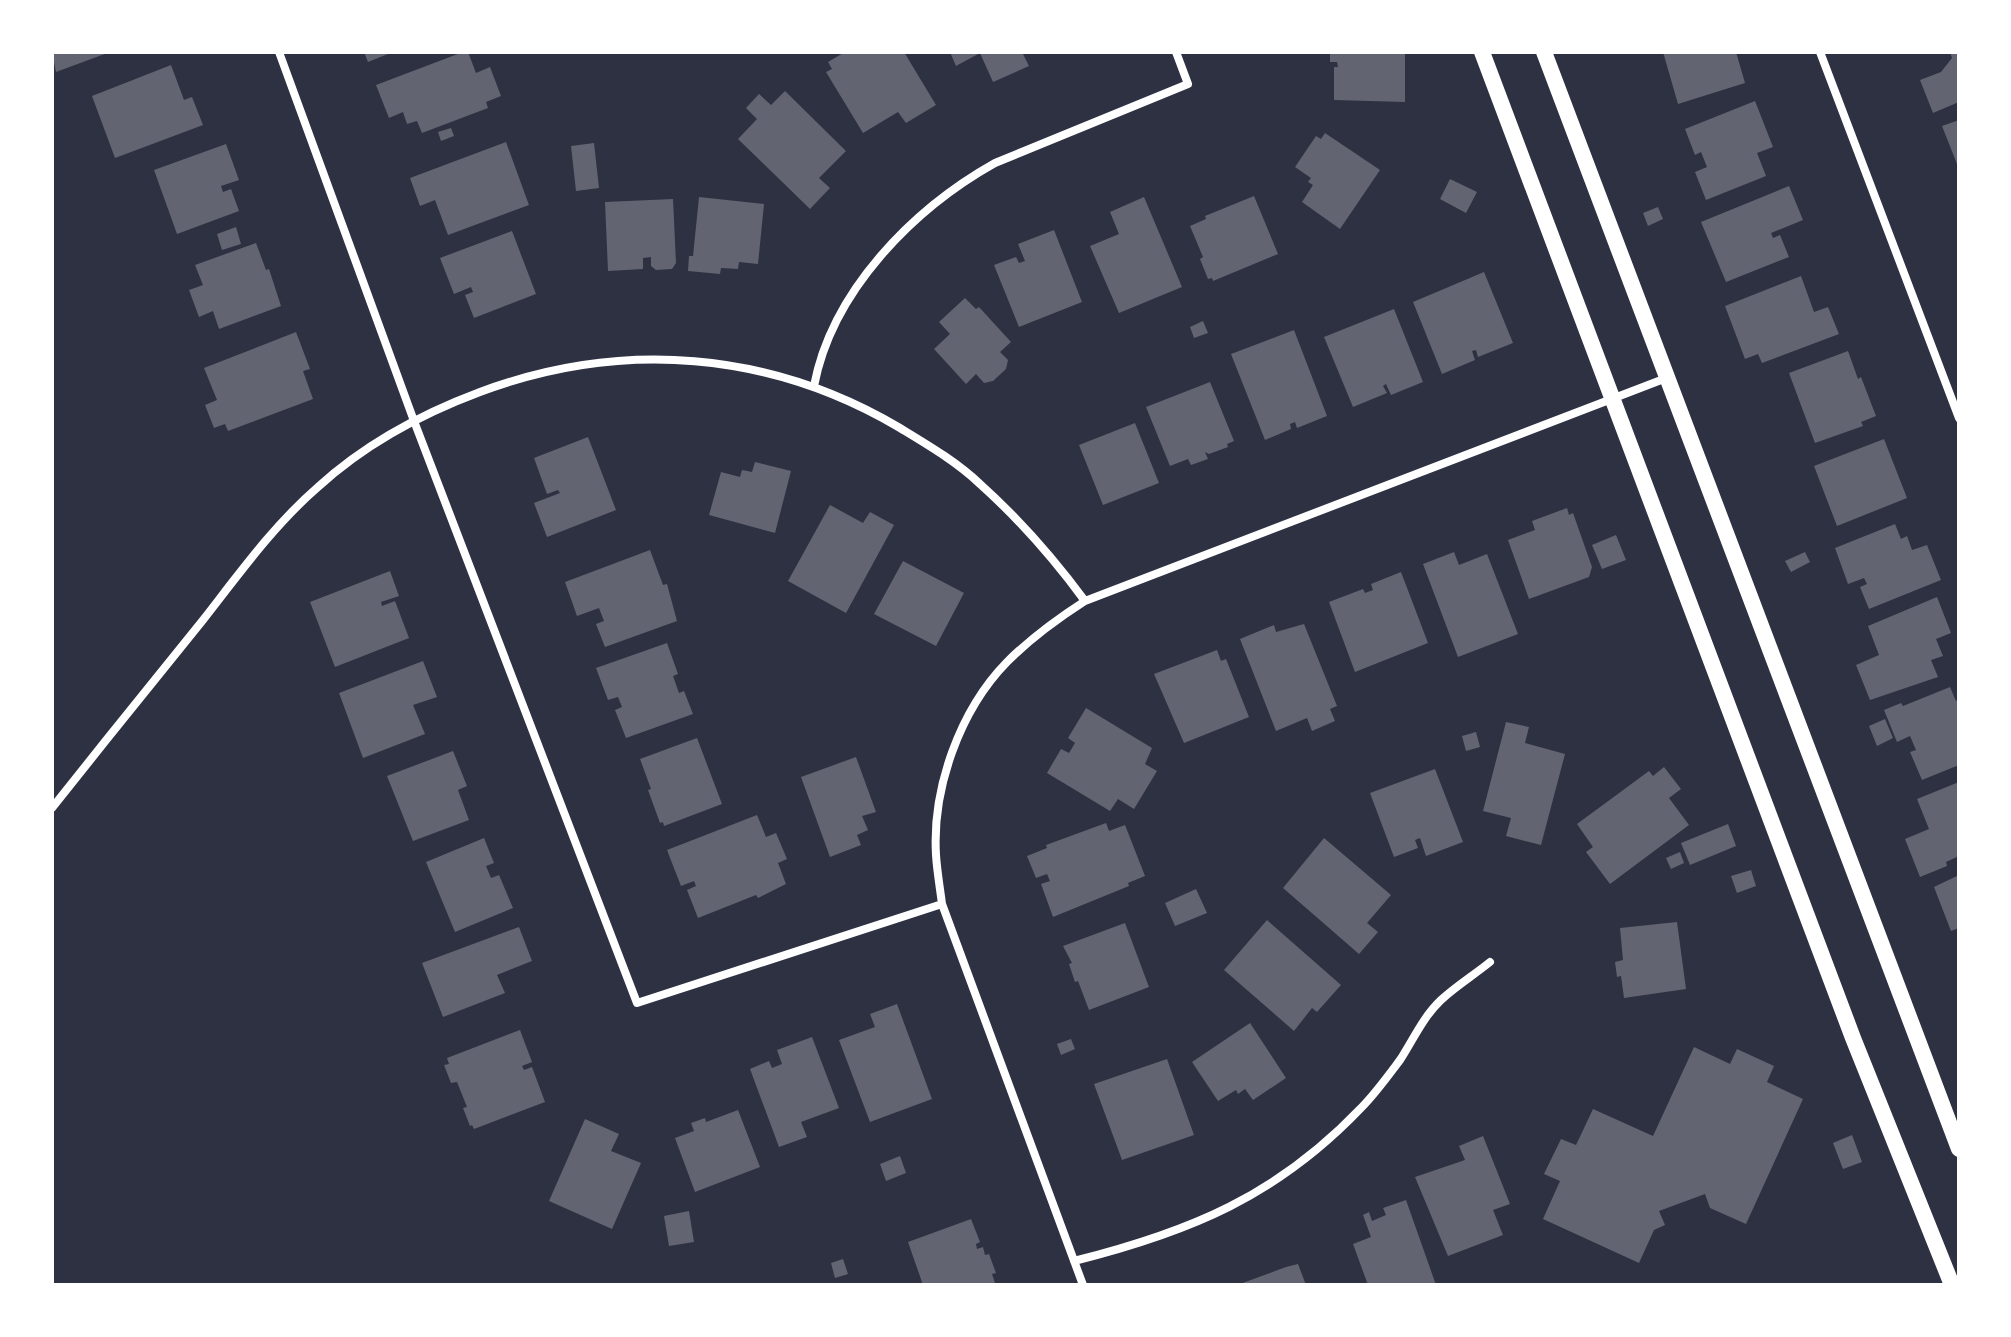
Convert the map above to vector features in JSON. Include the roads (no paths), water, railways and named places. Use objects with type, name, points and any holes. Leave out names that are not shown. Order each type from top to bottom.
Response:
[{"type":"main road","points":[[1482,52],[1853,1038],[1952,1285]]},
{"type":"main road","points":[[1544,52],[1959,1149]]},
{"type":"street","points":[[279,52],[414,421],[637,1003],[942,904]]},
{"type":"street","points":[[814,386],[820,359],[846,305],[881,257],[922,214],[969,177],[995,163],[1188,84],[1176,52]]},
{"type":"street","points":[[1820,52],[1959,418]]},
{"type":"street","points":[[52,808],[277,528],[329,478],[364,451],[442,406],[562,367],[626,359],[689,359],[753,370],[814,386],[872,412],[927,444],[978,482],[1024,527],[1085,601]]},
{"type":"street","points":[[1083,1285],[942,904],[936,853],[939,802],[953,753],[974,706],[1004,664],[1042,629],[1085,601],[1669,377]]},
{"type":"street","points":[[1074,1261],[1166,1236],[1221,1213],[1272,1183],[1320,1147],[1362,1107],[1441,1000],[1490,962]]}]
